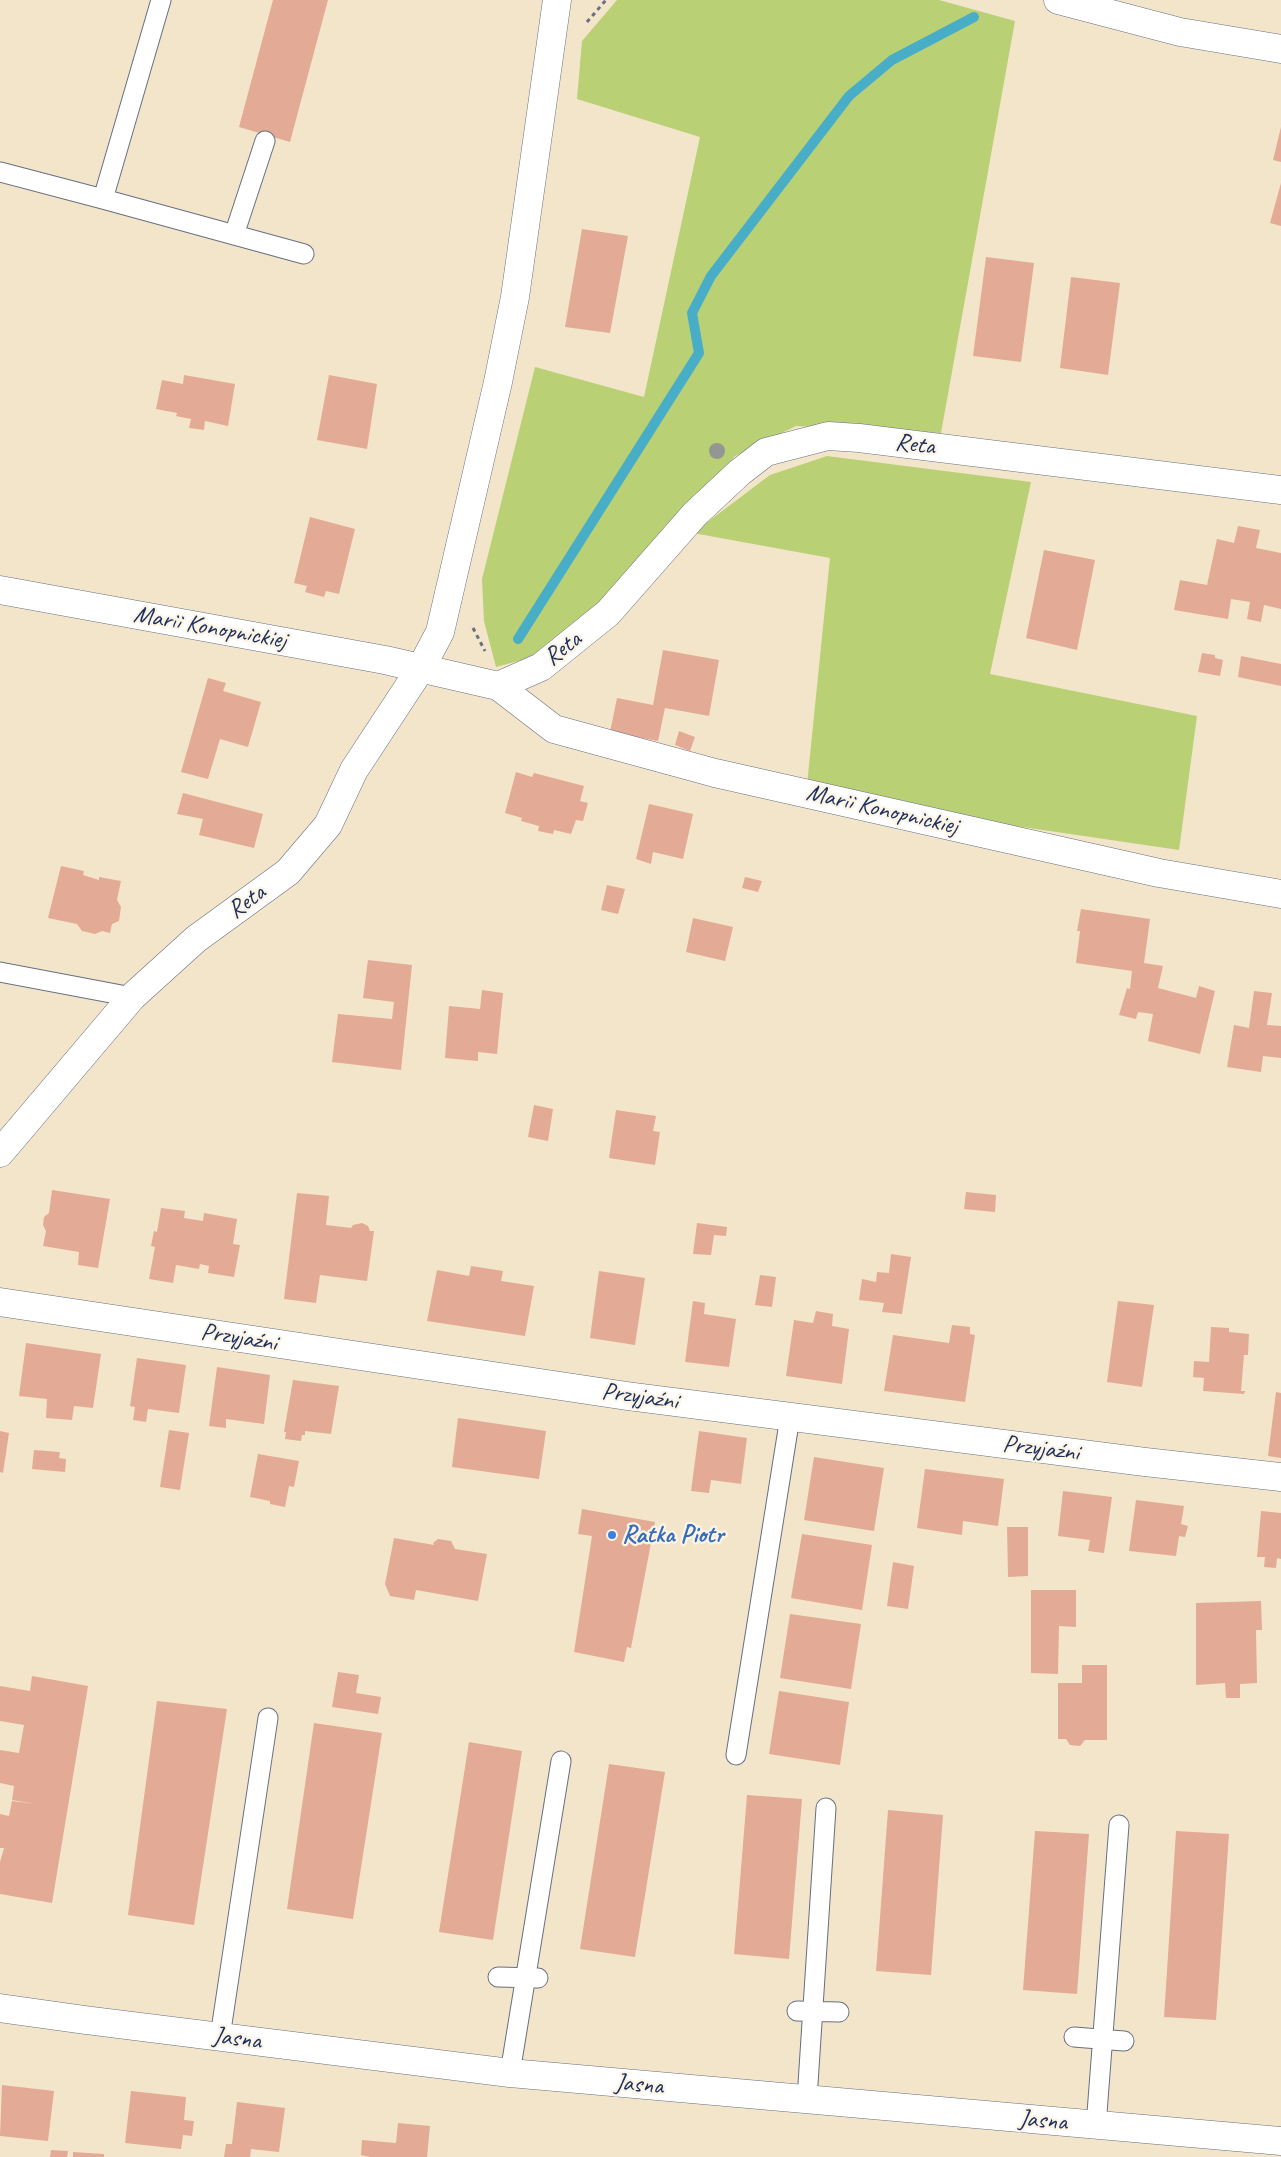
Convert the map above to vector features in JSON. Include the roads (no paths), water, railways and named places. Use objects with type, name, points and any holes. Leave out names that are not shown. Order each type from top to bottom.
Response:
[{"type":"street","name":"Reta","points":[[0,1153],[132,997],[196,939],[288,872],[328,825],[354,770],[421,668],[440,632],[498,382],[515,297],[557,0]]},
{"type":"street","points":[[1058,0],[1180,32],[1281,49]]},
{"type":"street","name":"Reta","points":[[498,686],[541,667],[608,613],[695,514],[740,472],[766,452],[796,443],[828,436],[859,438],[1281,490]]},
{"type":"street","name":"Marii Konopnickiej","points":[[0,590],[421,668]]},
{"type":"street","points":[[421,668],[498,686]]},
{"type":"street","name":"Marii Konopnickiej","points":[[498,686],[554,729],[715,773],[1159,873],[1281,894]]},
{"type":"street","name":"Przyjaźni","points":[[0,1302],[627,1396],[1145,1462],[1281,1477]]},
{"type":"street","name":"Jasna","points":[[0,2008],[510,2074],[1281,2141]]},
{"type":"lane","points":[[103,199],[161,0]]},
{"type":"lane","points":[[234,235],[265,141]]},
{"type":"lane","points":[[0,172],[304,254]]},
{"type":"lane","points":[[0,972],[132,997]]},
{"type":"lane","points":[[736,1755],[790,1417]]},
{"type":"lane","points":[[220,2037],[268,1718]]},
{"type":"lane","points":[[510,2074],[532,1978],[562,1761]]},
{"type":"lane","points":[[807,2099],[805,2011],[826,1808]]},
{"type":"lane","points":[[1096,2126],[1119,1825]]},
{"type":"lane","points":[[498,1977],[532,1978]]},
{"type":"lane","points":[[805,2011],[839,2012]]},
{"type":"lane","points":[[1074,2037],[1124,2041]]},
{"type":"waterway","points":[[518,639],[699,353],[692,313],[711,276],[849,96],[892,60],[974,17]]},
{"type":"place","name":"Ratka Piotr","points":[[612,1535]]}]
